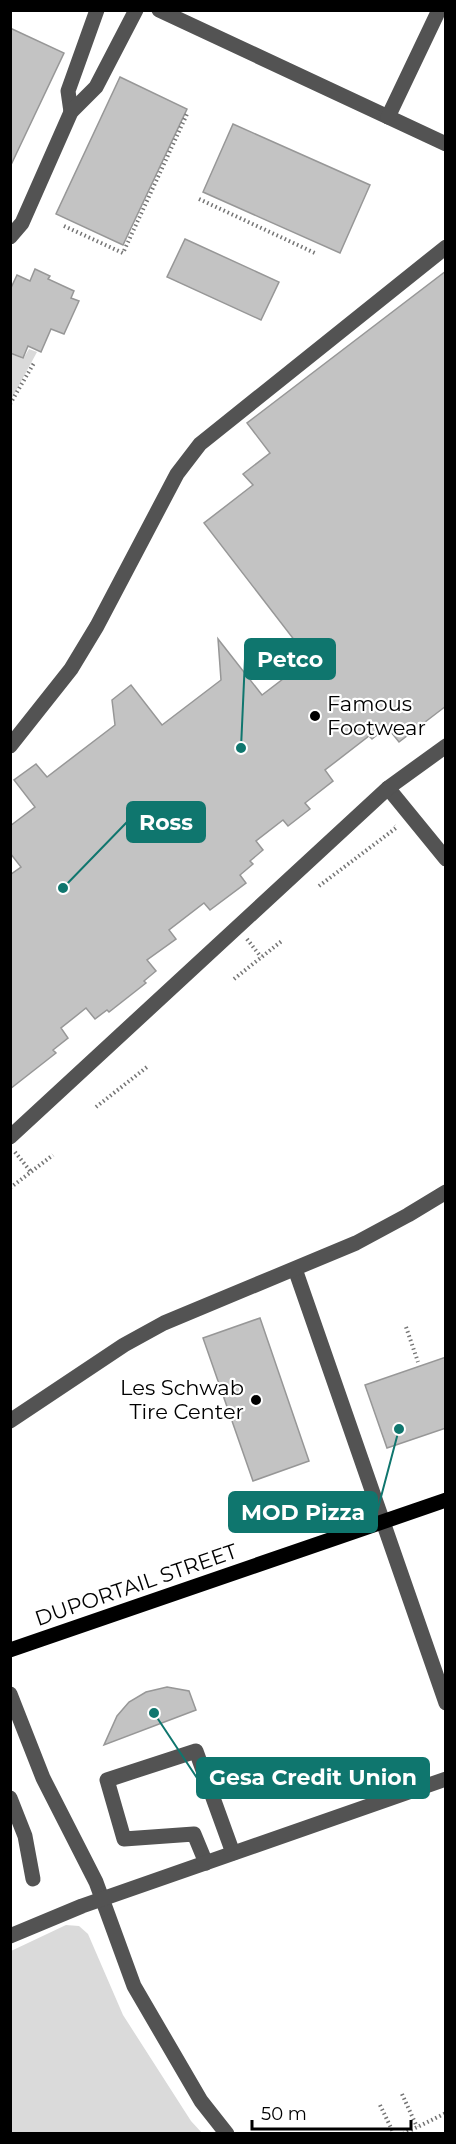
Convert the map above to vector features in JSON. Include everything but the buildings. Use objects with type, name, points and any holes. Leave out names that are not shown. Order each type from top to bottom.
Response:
[{"type":"main road","name":"DUPORTAIL STREET","points":[[10,1650],[446,1500]]},
{"type":"street","points":[[71,112],[68,91],[97,10]]},
{"type":"street","points":[[10,237],[22,223],[71,112],[96,87],[136,10]]},
{"type":"street","points":[[159,10],[446,144]]},
{"type":"street","points":[[388,117],[439,10]]},
{"type":"street","points":[[10,746],[71,669],[97,626],[177,474],[200,444],[446,247]]},
{"type":"street","points":[[10,1137],[388,788],[446,746]]},
{"type":"street","points":[[388,788],[446,859]]},
{"type":"street","points":[[10,1420],[124,1345],[164,1323],[356,1243],[446,1192]]},
{"type":"street","points":[[295,1269],[446,1703]]},
{"type":"street","points":[[10,1694],[43,1778],[76,1840],[102,1899],[134,1986],[201,2101],[227,2133]]},
{"type":"street","points":[[206,1863],[194,1834],[124,1839],[107,1780],[196,1751],[233,1853]]},
{"type":"street","points":[[10,1936],[102,1899],[446,1779]]},
{"type":"street","points":[[10,1798],[25,1836],[33,1879]]},
{"type":"path","points":[[64,226],[123,252],[187,114]]},
{"type":"path","points":[[199,199],[317,254]]},
{"type":"path","points":[[10,405],[34,363]]},
{"type":"path","points":[[319,886],[396,828]]},
{"type":"path","points":[[234,979],[283,940]]},
{"type":"path","points":[[96,1107],[147,1067]]},
{"type":"path","points":[[10,1143],[31,1172]]},
{"type":"path","points":[[10,1188],[53,1155]]},
{"type":"path","points":[[406,1327],[418,1362]]},
{"type":"path","points":[[402,2094],[417,2127]]},
{"type":"path","points":[[380,2104],[394,2133]]},
{"type":"path","points":[[403,2133],[446,2114]]},
{"type":"shaded area","points":[[29,349],[37,352],[11,400],[11,354],[23,359]]},
{"type":"shaded area","points":[[66,1925],[79,1926],[88,1934],[123,2015],[191,2121],[202,2133],[11,2133],[11,1951]]},
{"type":"place","name":"Famous Footwear","points":[[315,716]]},
{"type":"place","name":"Petco","points":[[241,748]]},
{"type":"place","name":"Ross","points":[[63,888]]},
{"type":"place","name":"Les Schwab Tire Center","points":[[256,1400]]},
{"type":"place","name":"MOD Pizza","points":[[399,1429]]},
{"type":"place","name":"Gesa Credit Union","points":[[154,1713]]}]
